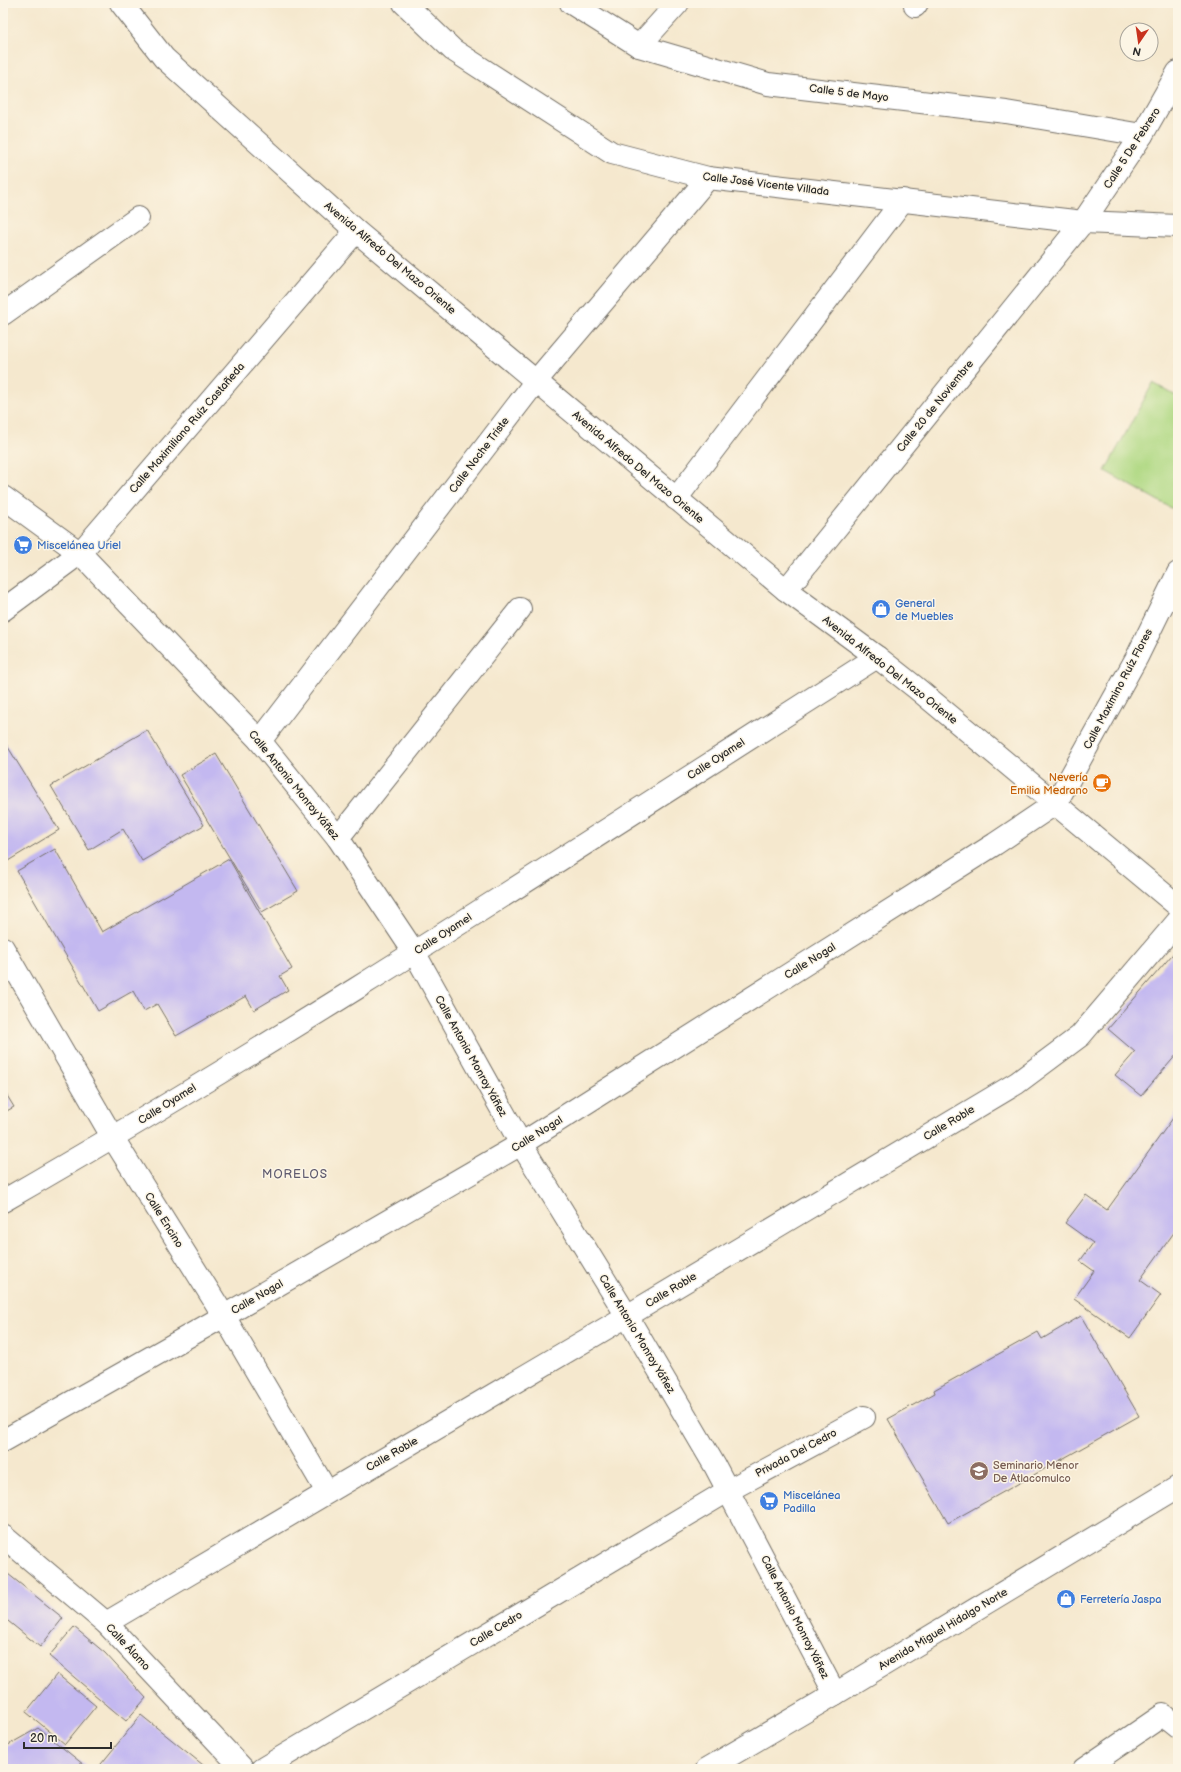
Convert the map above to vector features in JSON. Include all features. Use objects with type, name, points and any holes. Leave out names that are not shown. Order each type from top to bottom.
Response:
[{"type":"street","name":"Avenida Alfredo Del Mazo Oriente","points":[[121,3],[164,58],[356,231],[786,590],[877,657],[1056,803],[1178,906]]},
{"type":"street","name":"Calle José Vicente Villada","points":[[404,3],[453,50],[612,153],[708,178],[1084,222],[1178,226]]},
{"type":"street","name":"Calle 5 de Mayo","points":[[571,3],[639,46],[768,84],[1006,112],[1142,135]]},
{"type":"street","points":[[639,46],[678,3]]},
{"type":"street","name":"Calle 5 De Febrero","points":[[1084,222],[1142,135],[1178,72]]},
{"type":"street","name":"Calle Noche Triste","points":[[260,742],[536,381],[708,178]]},
{"type":"street","points":[[676,499],[903,200]]},
{"type":"street","points":[[3,314],[138,218]]},
{"type":"street","name":"Calle 20 de Noviembre","points":[[786,590],[1084,222]]},
{"type":"street","name":"Calle Maximiliano Ruíz Castañeda","points":[[3,610],[80,553],[356,231]]},
{"type":"street","name":"Calle Antonio Monroy Yáñez","points":[[3,497],[80,553],[260,742],[338,838],[414,952],[521,1144],[627,1316],[729,1490],[835,1694]]},
{"type":"street","name":"Calle Maximino Ruíz Flores","points":[[1056,803],[1137,657],[1178,573]]},
{"type":"street","points":[[338,838],[520,609]]},
{"type":"street","name":"Calle Oyamel","points":[[3,1201],[113,1138],[414,952],[877,657]]},
{"type":"street","name":"Calle Nogal","points":[[3,1441],[224,1316],[521,1144],[982,852],[1056,803]]},
{"type":"street","name":"Calle Roble","points":[[106,1623],[627,1316],[1017,1083],[1080,1036],[1178,922]]},
{"type":"street","name":"Calle Encino","points":[[3,948],[113,1138],[224,1316],[327,1492]]},
{"type":"street","name":"Privada Del Cedro","points":[[729,1490],[864,1417]]},
{"type":"street","name":"Avenida Miguel Hidalgo Norte","points":[[707,1769],[1178,1488]]},
{"type":"street","name":"Calle Cedro","points":[[262,1769],[729,1490]]},
{"type":"street","name":"Calle Álamo","points":[[3,1536],[106,1623],[243,1769]]},
{"type":"street","points":[[1084,1769],[1170,1721]]},
{"type":"green space","points":[[1153,383],[1178,397],[1178,500],[1173,509],[1105,471]]},
{"type":"building","points":[[147,730],[204,825],[142,861],[123,829],[89,850],[51,786]]},
{"type":"building","points":[[3,739],[59,830],[3,864]]},
{"type":"building","points":[[216,754],[298,891],[262,912],[180,775]]},
{"type":"building","points":[[55,849],[102,932],[229,859],[292,969],[280,976],[288,990],[254,1010],[246,996],[176,1036],[157,1004],[144,1011],[133,991],[98,1011],[17,871]]},
{"type":"building","points":[[1178,948],[1178,1053],[1141,1096],[1115,1075],[1135,1052],[1108,1029]]},
{"type":"building","points":[[3,1089],[14,1107],[3,1113]]},
{"type":"building","points":[[1178,1111],[1178,1227],[1140,1280],[1161,1295],[1130,1338],[1074,1299],[1094,1271],[1080,1261],[1093,1243],[1065,1223],[1086,1195],[1107,1210]]},
{"type":"building","name":"Seminario Menor De Atlacomulco","points":[[1081,1316],[1139,1416],[948,1523],[888,1419],[935,1393],[934,1390],[1038,1332],[1042,1339]]},
{"type":"building","points":[[3,1570],[63,1618],[40,1647],[3,1617]]},
{"type":"building","points":[[74,1627],[105,1653],[146,1698],[126,1721],[49,1656]]},
{"type":"building","points":[[57,1674],[96,1706],[65,1744],[26,1712]]},
{"type":"building","points":[[141,1715],[208,1769],[97,1769]]},
{"type":"building","points":[[38,1728],[89,1769],[3,1769],[3,1748]]},
{"type":"place","name":"Miscelánea Uriel","points":[[23,545]]},
{"type":"place","name":"General de Muebles","points":[[881,609]]},
{"type":"place","name":"Nevería Emilia Medrano","points":[[1102,783]]},
{"type":"place","name":"Seminario Menor De Atlacomulco","points":[[979,1471]]},
{"type":"place","name":"Miscelánea Padilla","points":[[769,1501]]},
{"type":"place","name":"Ferretería Jaspa","points":[[1066,1599]]},
{"type":"district","name":"MORELOS","points":[[295,1174]]}]
